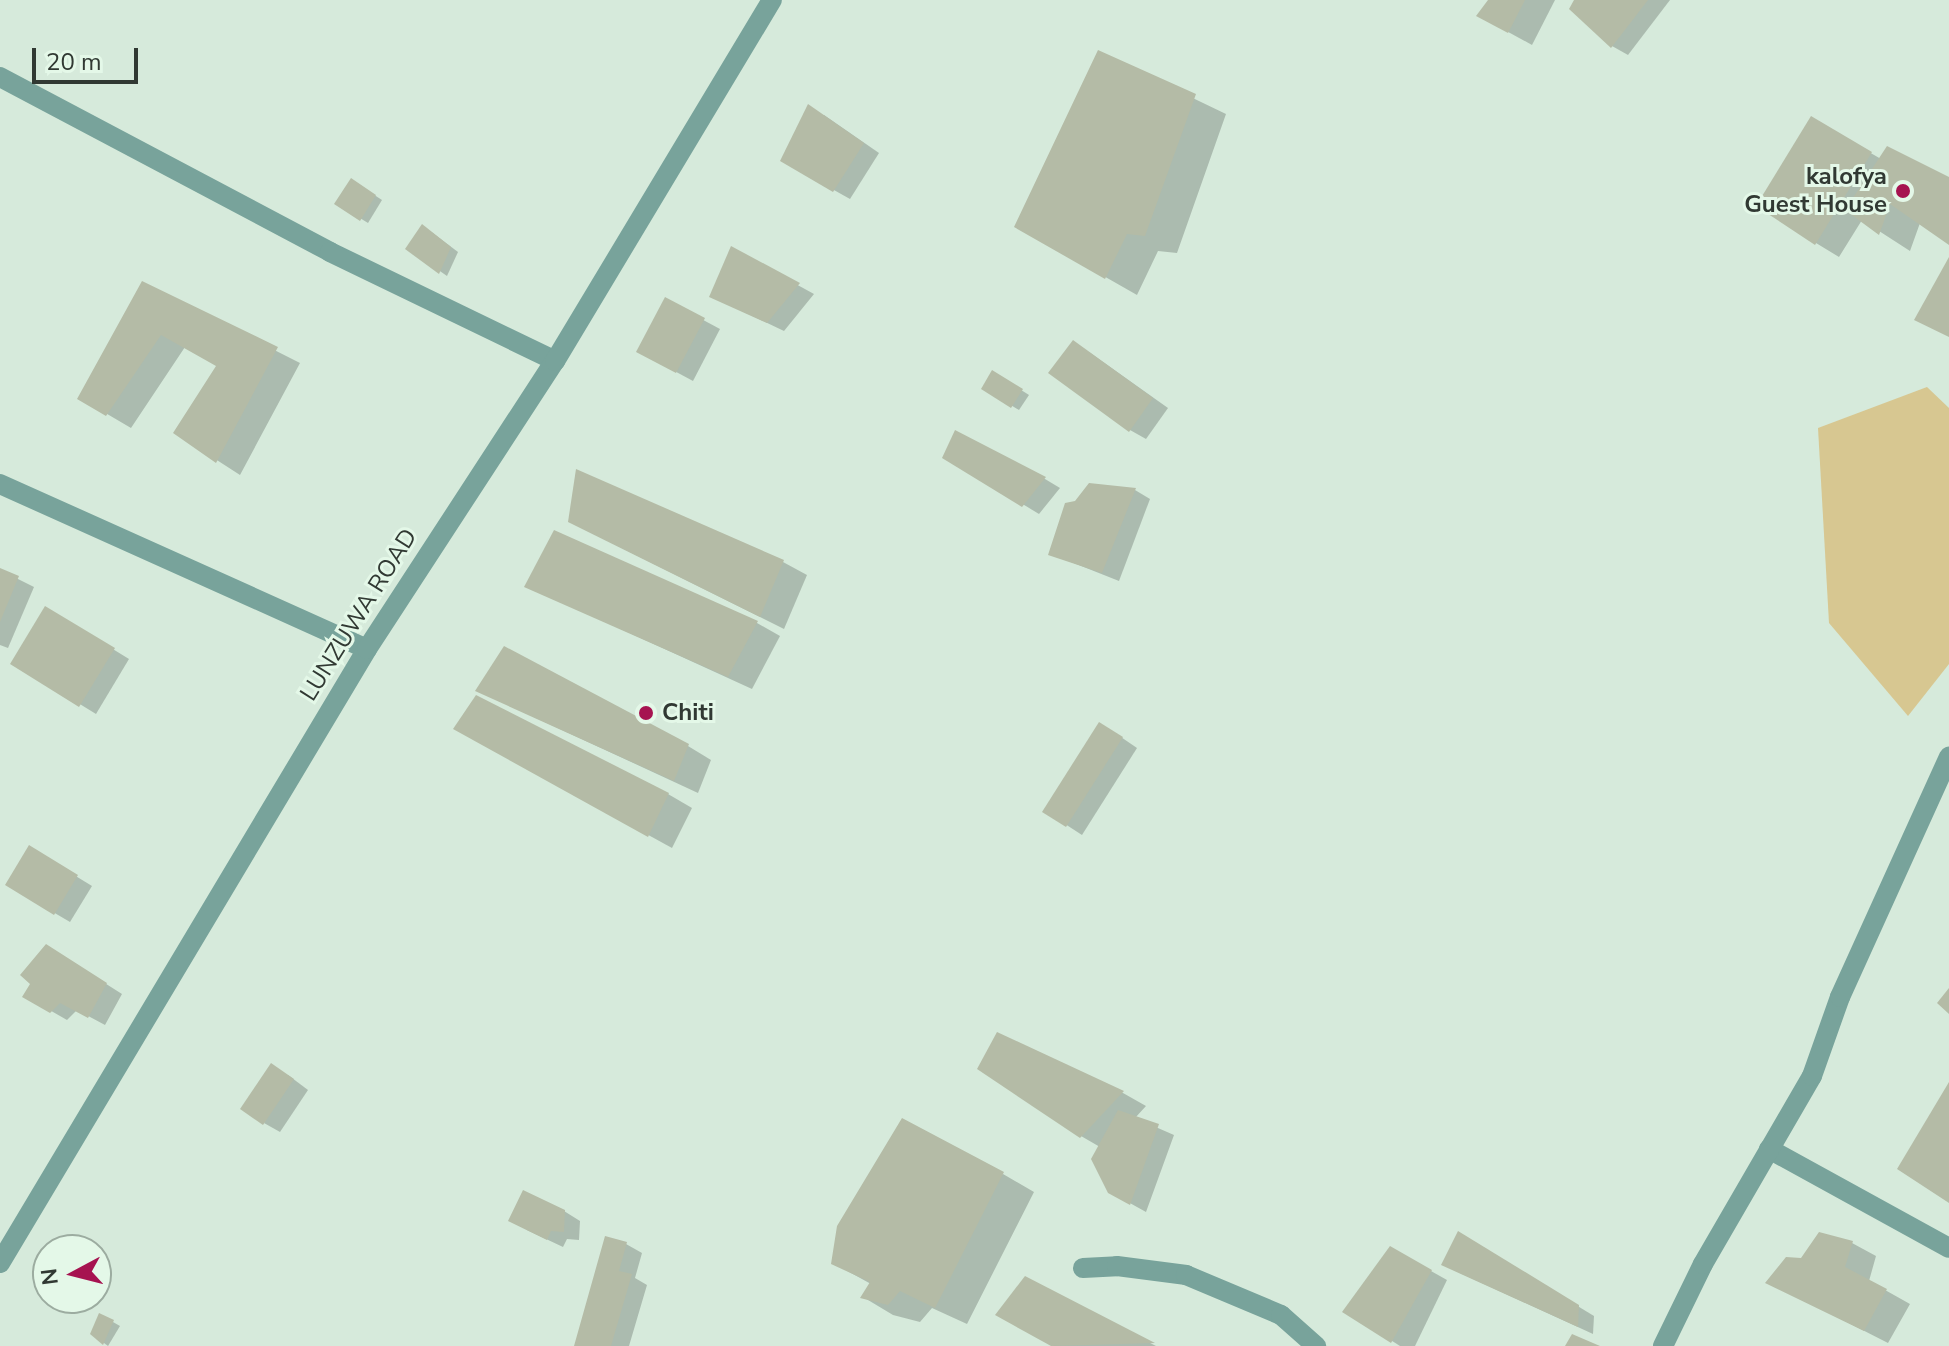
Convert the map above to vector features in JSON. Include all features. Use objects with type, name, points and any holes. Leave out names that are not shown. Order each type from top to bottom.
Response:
[{"type":"street","name":"LUNZUWA ROAD","points":[[2,1252],[367,649],[555,361],[772,0]]},
{"type":"street","points":[[0,77],[330,252],[555,361]]},
{"type":"street","points":[[0,484],[367,649]]},
{"type":"street","points":[[1663,1346],[1812,1076],[1840,997],[1949,757]]},
{"type":"street","points":[[1769,1149],[1949,1248]]},
{"type":"street","points":[[1083,1268],[1117,1266],[1186,1275],[1281,1315],[1316,1346]]},
{"type":"shaded area","points":[[1927,387],[1949,408],[1949,664],[1908,716],[1829,623],[1818,428]]},
{"type":"building","points":[[1488,0],[1525,0],[1508,33],[1476,16]]},
{"type":"building","points":[[1574,0],[1648,0],[1611,48],[1569,9]]},
{"type":"building","points":[[1098,50],[1196,94],[1145,236],[1127,234],[1105,279],[1014,227]]},
{"type":"building","points":[[808,104],[864,143],[833,192],[780,161]]},
{"type":"building","points":[[1811,116],[1872,152],[1815,245],[1756,206]]},
{"type":"building","name":"kalofya Guest House","points":[[1887,146],[1949,177],[1949,245],[1890,204],[1879,235],[1845,210]]},
{"type":"building","points":[[351,178],[376,195],[360,221],[334,204]]},
{"type":"building","points":[[422,224],[451,247],[439,274],[405,249]]},
{"type":"building","points":[[731,246],[800,283],[767,323],[709,297]]},
{"type":"building","points":[[1949,257],[1949,337],[1914,320]]},
{"type":"building","points":[[142,281],[278,347],[216,463],[173,433],[216,366],[161,335],[106,416],[77,399]]},
{"type":"building","points":[[665,297],[705,318],[676,373],[636,352]]},
{"type":"building","points":[[1073,340],[1153,398],[1129,432],[1048,373]]},
{"type":"building","points":[[992,370],[1023,389],[1011,408],[981,389]]},
{"type":"building","points":[[955,430],[1046,477],[1022,507],[942,458]]},
{"type":"building","points":[[576,469],[784,560],[760,617],[568,522]]},
{"type":"building","points":[[1089,483],[1136,488],[1102,573],[1048,555],[1065,503],[1075,501]]},
{"type":"building","points":[[554,530],[758,621],[728,677],[524,587]]},
{"type":"building","points":[[0,568],[19,576],[0,622]]},
{"type":"building","points":[[45,606],[115,648],[79,707],[10,664]]},
{"type":"building","points":[[504,646],[689,744],[674,781],[475,691]]},
{"type":"building","points":[[476,695],[669,793],[648,837],[453,729]]},
{"type":"building","points":[[1099,722],[1123,737],[1066,827],[1042,812]]},
{"type":"building","points":[[29,845],[78,875],[54,915],[5,885]]},
{"type":"building","points":[[46,944],[107,983],[88,1018],[60,1003],[50,1013],[22,997],[30,984],[20,975]]},
{"type":"building","points":[[1949,988],[1949,1014],[1937,1003]]},
{"type":"building","points":[[997,1032],[1124,1091],[1080,1138],[977,1069]]},
{"type":"building","points":[[271,1063],[294,1079],[263,1125],[240,1109]]},
{"type":"building","points":[[1949,1082],[1949,1203],[1897,1169]]},
{"type":"building","points":[[1118,1110],[1159,1124],[1130,1205],[1108,1193],[1091,1159]]},
{"type":"building","points":[[902,1118],[1004,1172],[935,1308],[900,1291],[888,1305],[860,1298],[870,1282],[831,1264],[837,1226]]},
{"type":"building","points":[[523,1190],[565,1210],[564,1232],[551,1231],[547,1240],[508,1221]]},
{"type":"building","points":[[1458,1231],[1579,1305],[1578,1327],[1441,1265]]},
{"type":"building","points":[[1819,1232],[1853,1241],[1845,1267],[1887,1289],[1864,1331],[1765,1283],[1786,1257],[1801,1258]]},
{"type":"building","points":[[605,1236],[627,1242],[619,1271],[632,1274],[611,1346],[574,1346]]},
{"type":"building","points":[[1390,1246],[1432,1270],[1391,1343],[1342,1312]]},
{"type":"building","points":[[1025,1276],[1155,1343],[1051,1346],[995,1315]]},
{"type":"building","points":[[99,1314],[114,1320],[103,1345],[90,1334]]},
{"type":"building","points":[[1572,1334],[1600,1346],[1565,1346]]},
{"type":"place","name":"kalofya Guest House","points":[[1903,191]]},
{"type":"place","name":"Chiti","points":[[646,713]]}]
